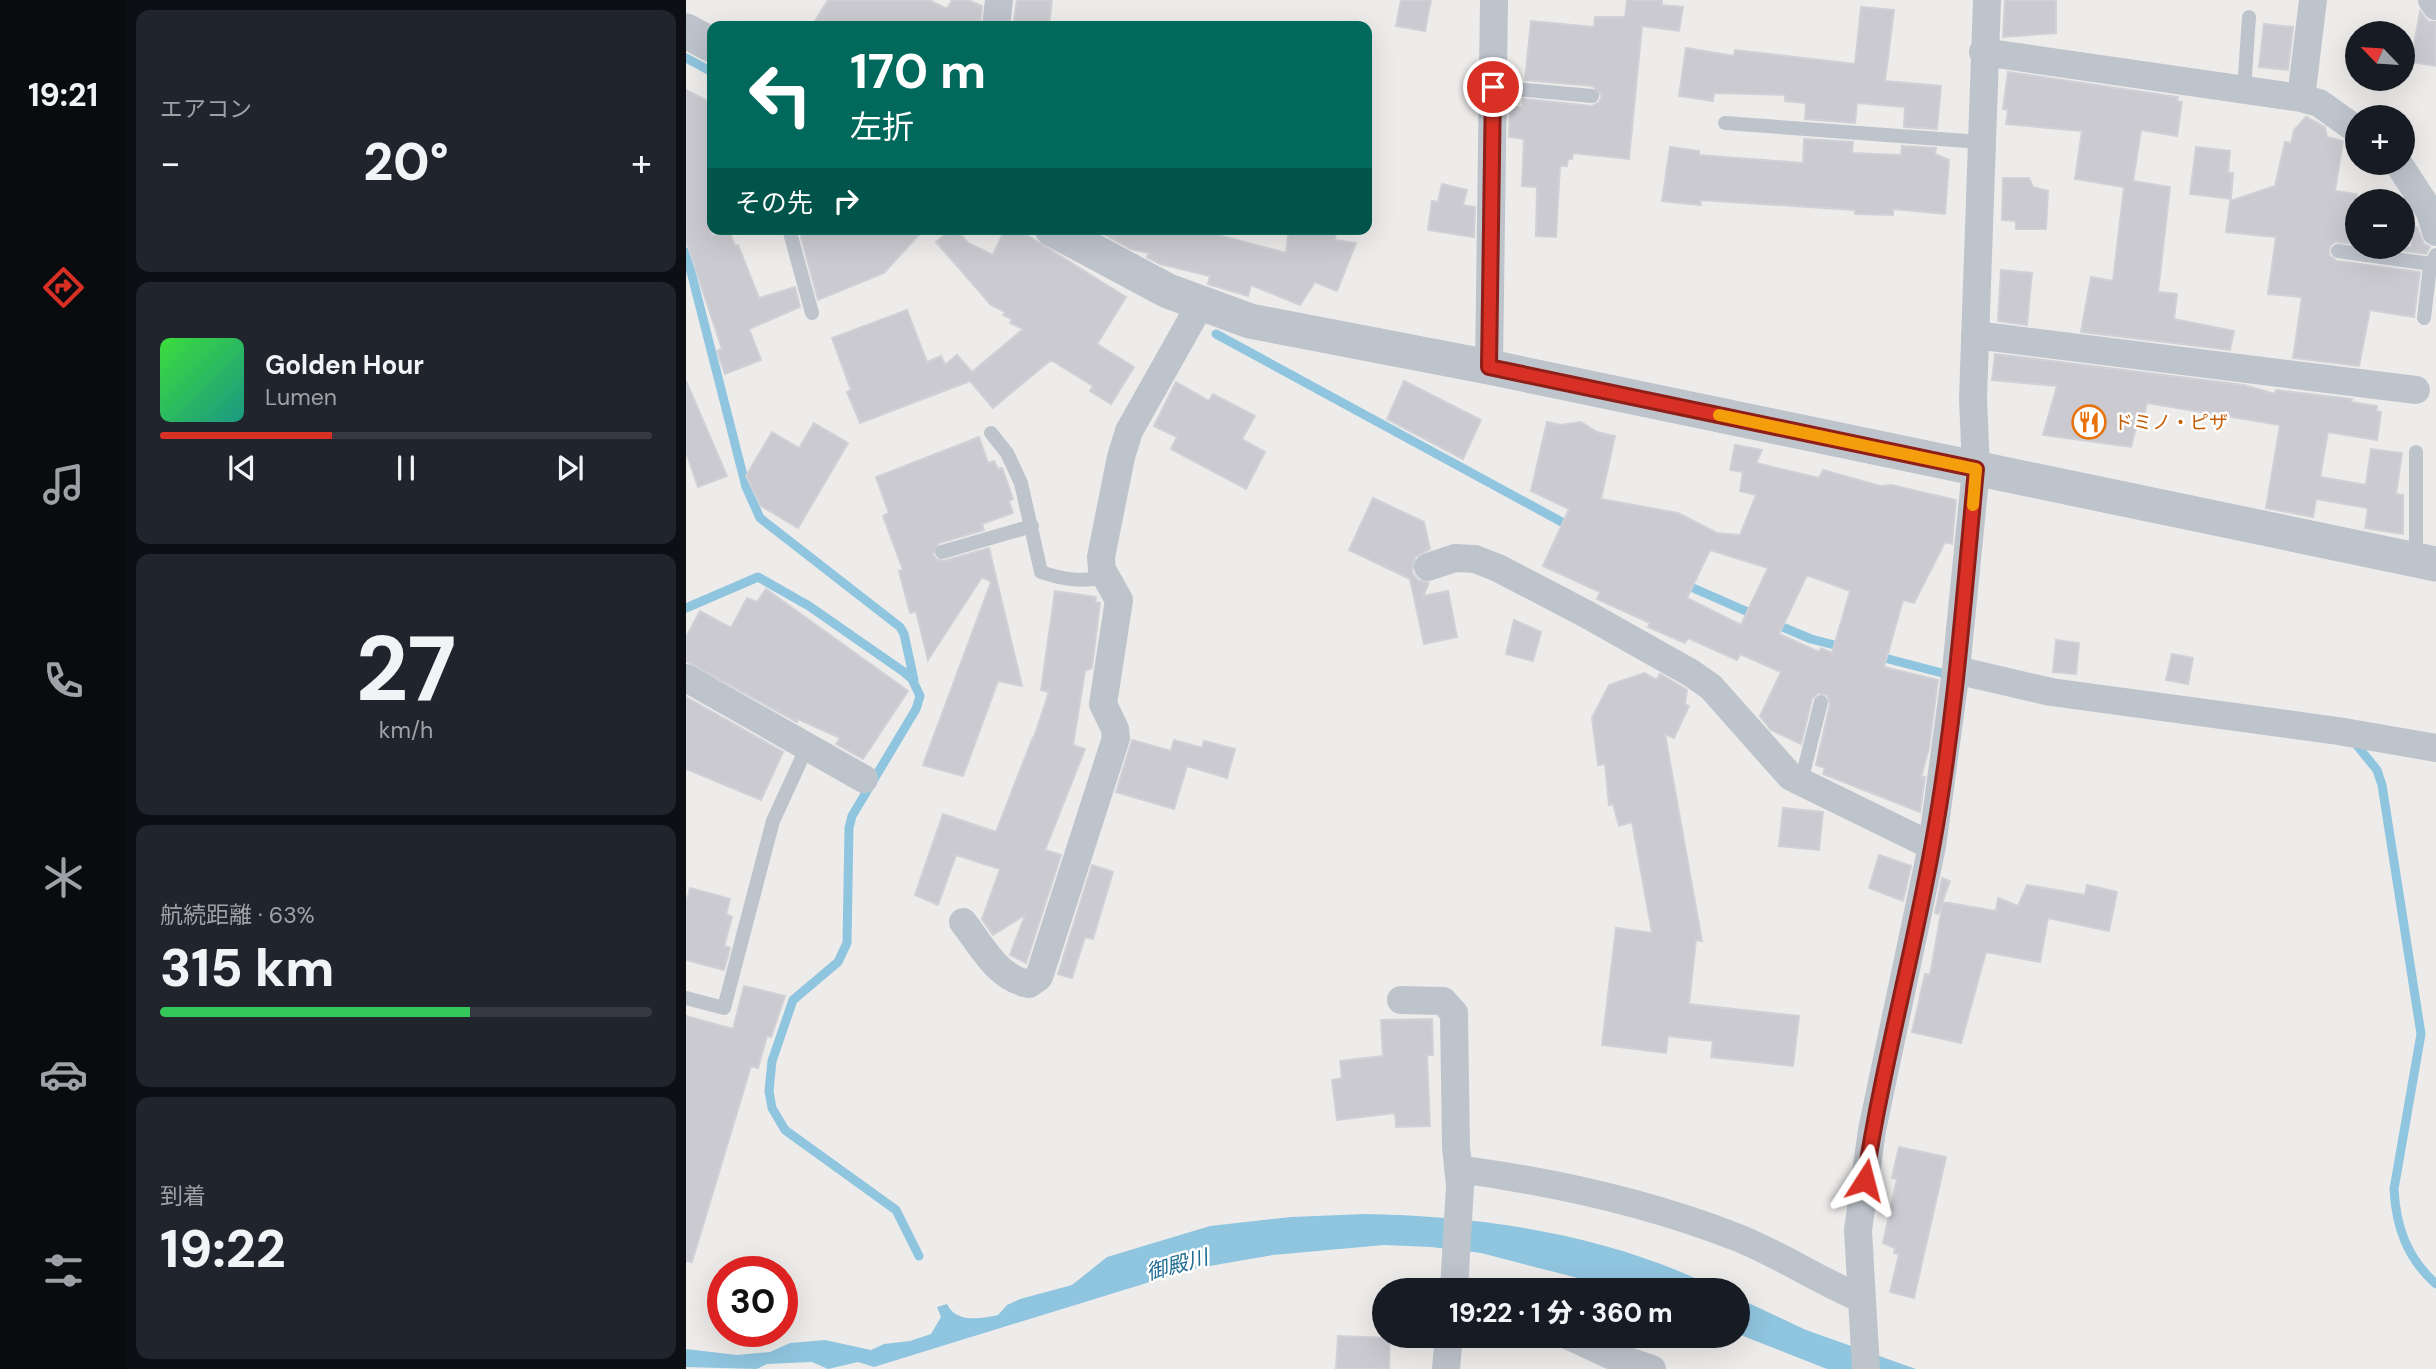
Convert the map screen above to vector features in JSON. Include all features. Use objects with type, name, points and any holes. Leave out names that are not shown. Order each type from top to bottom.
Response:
[{"type":"street","points":[[997,21],[999,0]]},
{"type":"street","points":[[1489,367],[1494,0]]},
{"type":"street","points":[[2301,98],[2312,0]]},
{"type":"street","points":[[2432,0],[2436,6]]},
{"type":"street","points":[[1866,1369],[1858,1230],[1872,1130],[1932,846],[1956,670],[1976,469],[1973,398],[1983,52],[1978,1]]},
{"type":"street","points":[[686,31],[707,42]]},
{"type":"street","points":[[1983,52],[2301,98],[2319,103],[2345,121]]},
{"type":"street","points":[[2406,175],[2430,212],[2436,232]]},
{"type":"street","points":[[1064,235],[1200,305],[1250,321],[1489,367],[2426,562]]},
{"type":"street","points":[[963,922],[1003,974],[1015,981],[1029,984],[1039,976],[1116,738],[1103,704],[1119,600],[1102,570],[1101,557],[1121,457],[1129,431],[1200,305]]},
{"type":"street","points":[[1976,335],[2416,390]]},
{"type":"street","points":[[1428,567],[1455,558],[1475,559],[1498,568],[1691,673],[1711,687],[1791,776],[1932,846]]},
{"type":"street","points":[[1956,670],[2051,692],[2338,731],[2436,748]]},
{"type":"street","points":[[686,678],[864,779]]},
{"type":"street","points":[[1401,1000],[1443,1001],[1454,1013],[1459,1178],[1455,1278]]},
{"type":"street","points":[[1459,1178],[1574,1188],[1671,1213],[1740,1238],[1862,1308]]},
{"type":"street","points":[[1446,1369],[1448,1348]]},
{"type":"street","points":[[1595,1348],[1652,1369]]},
{"type":"lane","points":[[2244,90],[2249,17]]},
{"type":"lane","points":[[1493,87],[1592,96]]},
{"type":"lane","points":[[1725,122],[1981,142]]},
{"type":"lane","points":[[791,235],[812,313]]},
{"type":"lane","points":[[2338,251],[2434,260],[2424,318]]},
{"type":"lane","points":[[991,433],[1007,453],[1021,483],[1041,572],[1058,578],[1087,581],[1107,578]]},
{"type":"lane","points":[[2416,452],[2426,562]]},
{"type":"lane","points":[[942,552],[1032,526]]},
{"type":"lane","points":[[1801,782],[1821,702]]},
{"type":"lane","points":[[686,998],[724,1008],[773,821],[807,747]]},
{"type":"water","name":"御殿川","points":[[1364,1214],[1501,1224],[1592,1242],[1636,1255],[1694,1278],[1578,1278],[1481,1253],[1384,1245],[1273,1255],[1192,1269],[874,1367],[858,1362],[828,1369],[812,1362],[767,1364],[757,1369],[686,1367],[686,1349],[737,1355],[770,1352],[781,1347],[798,1347],[798,1342],[825,1340],[871,1350],[884,1344],[910,1341],[931,1334],[941,1317],[937,1307],[947,1304],[956,1314],[969,1318],[998,1315],[1007,1305],[1020,1299],[1072,1285],[1107,1257],[1210,1226],[1291,1217]]},
{"type":"water","points":[[1750,1304],[1806,1330],[1916,1369],[1827,1369],[1750,1339]]},
{"type":"building","points":[[828,0],[929,0],[947,9],[952,0],[968,0],[982,6],[980,21],[815,21]]},
{"type":"building","points":[[1017,0],[1052,0],[1050,21],[1014,21]]},
{"type":"building","points":[[1401,0],[1431,0],[1425,31],[1396,26]]},
{"type":"building","points":[[1627,0],[1662,0],[1662,5],[1683,7],[1679,31],[1642,26],[1629,159],[1573,153],[1567,166],[1560,166],[1556,237],[1536,236],[1537,187],[1522,186],[1524,139],[1509,137],[1510,106],[1523,108],[1523,99],[1592,106],[1599,102],[1602,96],[1593,86],[1525,80],[1531,21],[1594,27],[1595,17],[1625,17]]},
{"type":"building","points":[[2005,0],[2056,0],[2056,33],[2003,37]]},
{"type":"building","points":[[1861,7],[1894,10],[1885,81],[1941,86],[1937,129],[1904,127],[1905,107],[1857,103],[1855,123],[1805,119],[1806,103],[1785,101],[1785,95],[1714,93],[1713,101],[1679,96],[1686,48],[1734,56],[1735,50],[1855,64]]},
{"type":"building","points":[[2420,11],[2428,21],[2436,22],[2436,66],[2415,63],[2415,39]]},
{"type":"building","points":[[2264,24],[2293,27],[2288,70],[2259,67]]},
{"type":"building","points":[[2008,72],[2178,97],[2177,101],[2182,102],[2177,136],[2141,130],[2133,181],[2170,187],[2158,292],[2177,294],[2174,319],[2234,331],[2230,350],[2081,332],[2091,277],[2113,281],[2124,187],[2075,179],[2082,131],[2006,124],[2008,110],[2003,109]]},
{"type":"building","points":[[686,90],[707,100],[707,235],[731,235],[735,246],[738,245],[759,298],[795,287],[800,307],[749,329],[761,360],[725,374],[717,351],[722,349],[686,240]]},
{"type":"building","points":[[2306,117],[2325,127],[2327,137],[2343,141],[2335,191],[2345,192],[2345,243],[2335,242],[2330,246],[2329,255],[2337,261],[2420,272],[2414,317],[2370,310],[2359,366],[2293,358],[2302,297],[2268,294],[2276,237],[2226,232],[2230,201],[2275,186],[2285,142],[2291,143],[2294,130]]},
{"type":"building","points":[[1804,139],[1853,142],[1852,153],[1901,155],[1902,146],[1936,148],[1935,154],[1949,160],[1945,214],[1893,209],[1893,215],[1855,214],[1855,210],[1700,200],[1701,205],[1662,201],[1670,147],[1699,151],[1699,155],[1803,163]]},
{"type":"building","points":[[2196,147],[2230,151],[2228,173],[2233,173],[2231,199],[2190,194]]},
{"type":"building","points":[[2003,178],[2029,178],[2033,187],[2048,191],[2046,229],[2016,229],[2016,221],[2002,220]]},
{"type":"building","points":[[1442,184],[1467,190],[1463,205],[1475,207],[1474,237],[1428,230],[1432,201],[1438,202]]},
{"type":"building","points":[[2415,227],[2424,244],[2430,247],[2426,254],[2415,252]]},
{"type":"building","points":[[801,235],[919,235],[884,273],[818,300]]},
{"type":"building","points":[[944,235],[961,235],[968,243],[993,255],[1002,235],[1027,235],[1126,297],[1097,344],[1134,367],[1111,404],[1090,391],[1093,386],[1051,360],[993,408],[970,381],[860,423],[847,392],[851,390],[832,338],[907,310],[927,362],[941,356],[945,365],[957,355],[972,372],[1023,329],[1010,323],[1012,319],[1003,315],[1005,312],[991,305],[936,242]]},
{"type":"building","points":[[1106,235],[1218,235],[1286,253],[1288,235],[1335,235],[1335,240],[1356,243],[1337,291],[1315,282],[1300,305],[1251,285],[1248,296],[1208,284],[1210,276],[1160,264],[1147,257],[1149,253],[1131,249]]},
{"type":"building","points":[[2001,270],[2032,273],[2027,325],[1998,321]]},
{"type":"building","points":[[1995,354],[2244,385],[2275,394],[2276,390],[2352,399],[2351,402],[2377,406],[2376,411],[2381,412],[2377,440],[2328,432],[2320,477],[2366,485],[2371,449],[2402,453],[2396,494],[2403,495],[2403,534],[2365,528],[2368,508],[2316,499],[2313,517],[2266,508],[2280,425],[2147,403],[2142,425],[2137,424],[2131,447],[2043,435],[2057,386],[1992,380]]},
{"type":"building","points":[[686,381],[727,476],[698,487],[686,452]]},
{"type":"building","points":[[1404,381],[1481,420],[1463,459],[1387,419]]},
{"type":"building","points":[[1176,382],[1209,401],[1213,394],[1255,416],[1242,439],[1265,452],[1246,489],[1171,449],[1177,437],[1154,426]]},
{"type":"building","points":[[1547,422],[1561,425],[1581,422],[1597,432],[1615,436],[1601,499],[1678,513],[1717,533],[1740,535],[1756,495],[1740,491],[1743,472],[1730,470],[1735,445],[1762,450],[1756,463],[1819,478],[1823,470],[1880,486],[1891,485],[1956,500],[1952,544],[1945,542],[1914,603],[1903,600],[1884,667],[1938,680],[1929,748],[1921,777],[1925,777],[1920,812],[1823,774],[1825,768],[1816,765],[1830,704],[1827,695],[1818,693],[1812,699],[1801,744],[1771,730],[1760,716],[1781,672],[1740,654],[1737,660],[1688,638],[1685,643],[1648,627],[1650,623],[1597,599],[1600,592],[1543,566],[1569,509],[1531,491]],"holes":[[[1710,550],[1768,568],[1741,625],[1687,598]],[[1807,575],[1850,591],[1832,653],[1821,648],[1819,652],[1779,634]]]},
{"type":"building","points":[[814,423],[848,443],[798,528],[761,506],[746,476],[772,432],[799,448]]},
{"type":"building","points":[[979,437],[988,463],[994,461],[998,469],[1002,468],[1013,499],[1009,501],[1013,513],[982,524],[984,530],[939,543],[933,554],[936,559],[944,561],[989,548],[1022,686],[998,681],[963,776],[923,765],[991,582],[982,577],[928,660],[916,611],[910,613],[899,571],[903,570],[883,516],[889,513],[876,477]]},
{"type":"building","points":[[1373,498],[1424,522],[1430,549],[1415,557],[1412,572],[1418,580],[1429,583],[1423,596],[1448,591],[1457,637],[1424,644],[1410,579],[1349,550]]},
{"type":"building","points":[[766,589],[908,691],[863,759],[836,744],[840,738],[798,719],[797,722],[686,661],[686,637],[700,611],[731,628],[747,598],[757,602]]},
{"type":"building","points":[[1055,591],[1096,597],[1095,602],[1100,603],[1092,668],[1085,671],[1073,745],[1085,749],[1045,850],[1061,855],[1026,963],[1010,955],[1025,915],[993,935],[982,919],[1000,869],[956,855],[938,905],[915,895],[943,814],[996,832],[1049,692],[1041,690]]},
{"type":"building","points":[[1514,620],[1541,632],[1533,661],[1506,654]]},
{"type":"building","points":[[2056,640],[2079,643],[2076,674],[2053,672]]},
{"type":"building","points":[[2172,654],[2193,658],[2188,684],[2166,680]]},
{"type":"building","points":[[1644,673],[1657,680],[1660,674],[1687,690],[1685,704],[1689,706],[1674,738],[1665,734],[1702,941],[1696,940],[1689,1004],[1799,1016],[1793,1066],[1711,1057],[1713,1041],[1668,1036],[1666,1053],[1602,1045],[1616,928],[1652,933],[1632,822],[1619,826],[1613,804],[1609,805],[1605,764],[1598,765],[1592,718],[1609,685]]},
{"type":"building","points":[[686,697],[783,752],[761,800],[686,769]]},
{"type":"building","points":[[1132,740],[1171,751],[1174,740],[1202,748],[1204,741],[1235,749],[1227,778],[1187,766],[1174,809],[1116,792]]},
{"type":"building","points":[[1783,808],[1823,812],[1819,850],[1779,846]]},
{"type":"building","points":[[1879,855],[1911,866],[1903,901],[1869,888]]},
{"type":"building","points":[[1092,865],[1113,872],[1093,939],[1085,937],[1072,978],[1058,974]]},
{"type":"building","points":[[1942,878],[1950,881],[1938,914],[1935,913]]},
{"type":"building","points":[[2027,885],[2085,895],[2087,885],[2117,892],[2109,931],[2048,918],[2040,962],[1986,952],[1961,1043],[1912,1032],[1925,974],[1930,975],[1943,902],[1996,911],[1998,898],[2018,906]]},
{"type":"building","points":[[690,888],[730,899],[726,914],[732,917],[724,946],[730,948],[724,970],[686,960],[686,903]]},
{"type":"building","points":[[744,986],[785,996],[771,1037],[767,1036],[758,1068],[751,1066],[692,1262],[686,1261],[686,1016],[733,1029]]},
{"type":"building","points":[[1432,1019],[1433,1055],[1427,1055],[1430,1126],[1396,1127],[1395,1113],[1337,1120],[1332,1080],[1342,1078],[1340,1061],[1383,1056],[1381,1020]]},
{"type":"building","points":[[1899,1147],[1946,1157],[1914,1298],[1890,1292],[1899,1254],[1894,1253],[1895,1248],[1883,1243],[1897,1179],[1892,1178]]},
{"type":"building","points":[[1338,1336],[1372,1337],[1372,1348],[1390,1348],[1389,1369],[1336,1369]]},
{"type":"waterway","points":[[686,58],[707,69]]},
{"type":"waterway","points":[[686,252],[746,487],[760,518],[900,627],[914,680]]},
{"type":"waterway","points":[[1216,334],[1571,527]]},
{"type":"waterway","points":[[686,608],[758,577],[809,606],[904,672],[912,679],[920,696],[916,709],[852,816],[849,828],[847,943],[838,962],[793,1000],[772,1061],[769,1091],[772,1108],[785,1130],[896,1210],[919,1256]]},
{"type":"waterway","points":[[1684,584],[1757,616]]},
{"type":"waterway","points":[[1773,623],[1811,639],[1846,648]]},
{"type":"waterway","points":[[1877,656],[1942,673]]},
{"type":"waterway","points":[[2355,743],[2377,770],[2382,785],[2421,1034],[2394,1189],[2395,1203],[2410,1253],[2436,1284]]},
{"type":"slow traffic","points":[[1719,415],[1976,469],[1973,505]]},
{"type":"place","name":"ドミノ・ピザ","points":[[2089,422]]},
{"type":"route","points":[[1493,87],[1489,367],[1976,469],[1956,670],[1932,846],[1872,1130],[1865,1180]]}]
